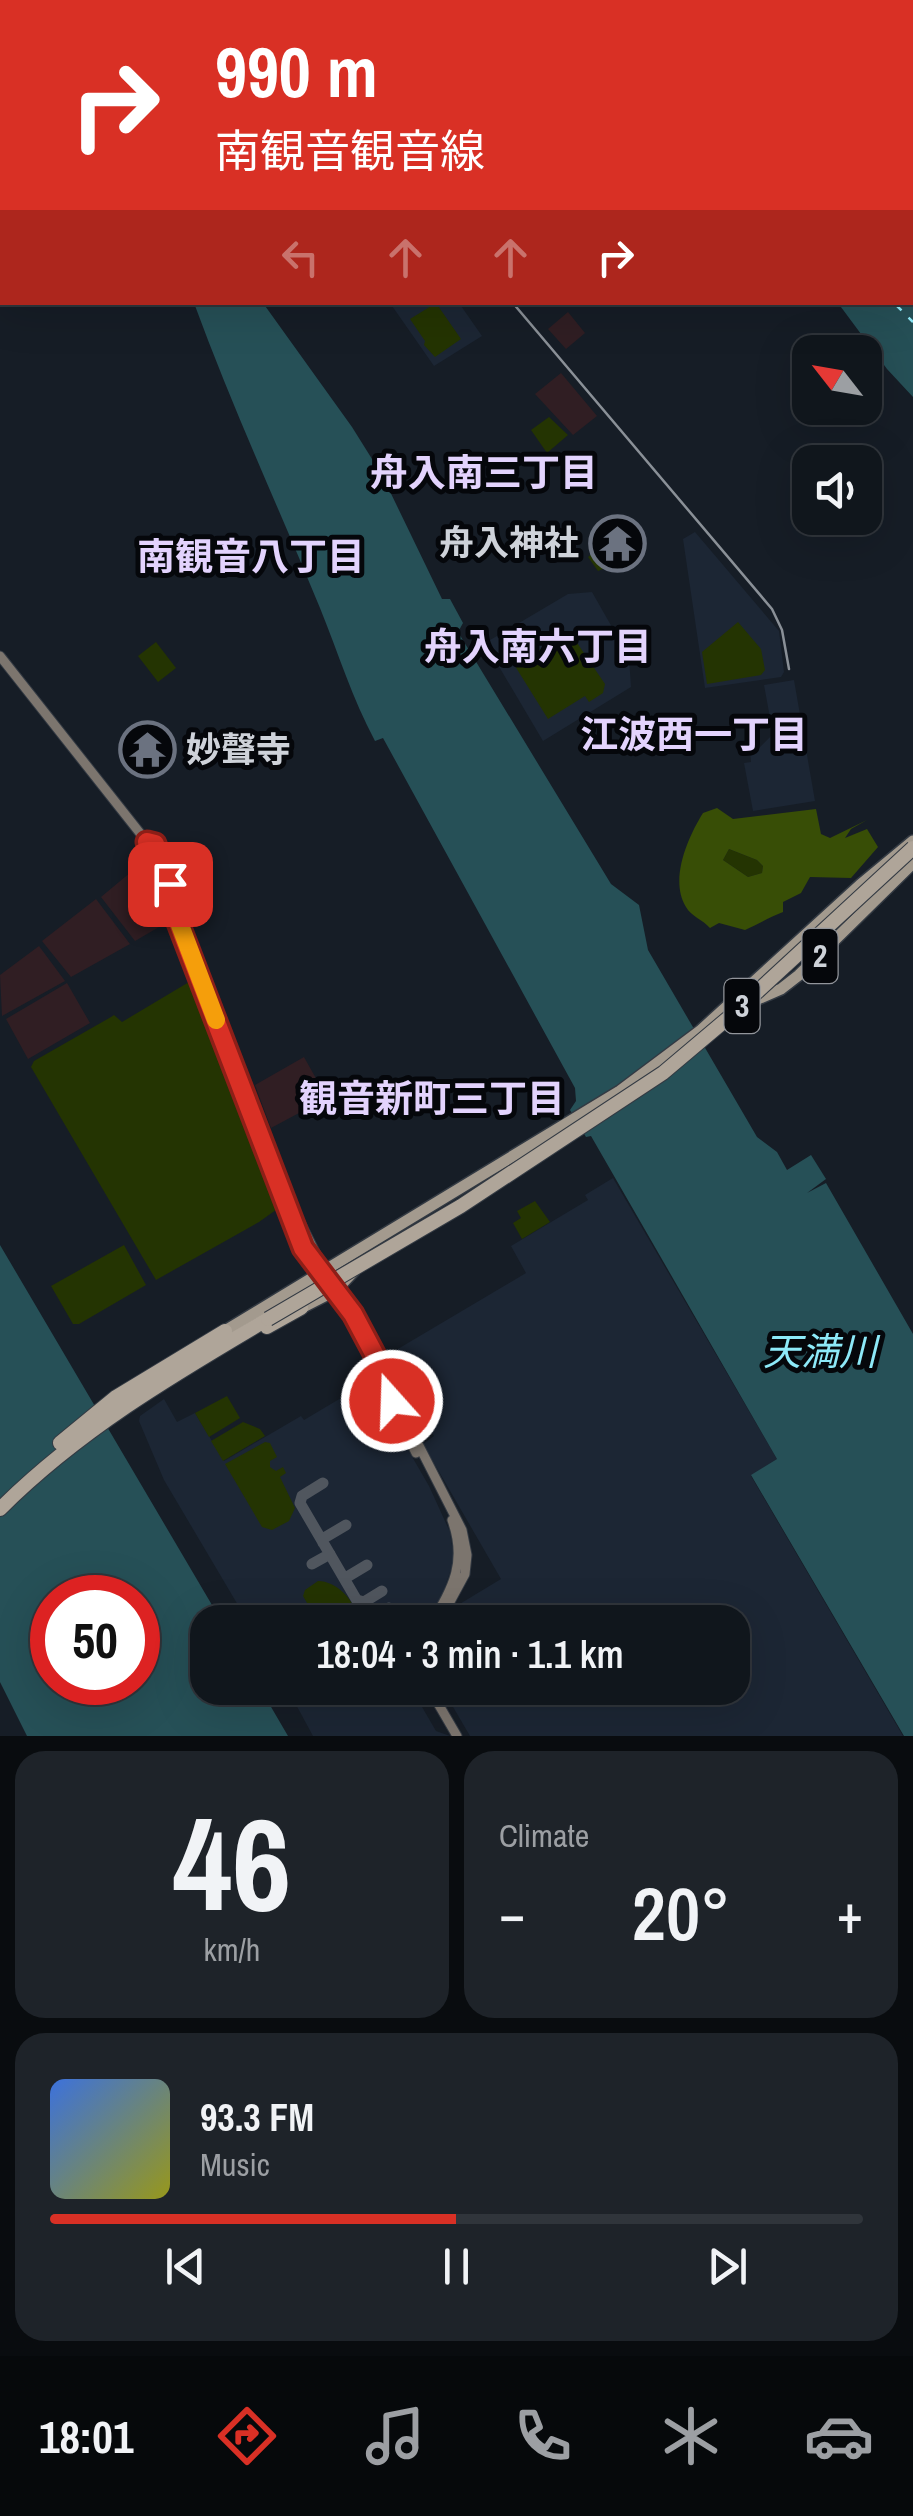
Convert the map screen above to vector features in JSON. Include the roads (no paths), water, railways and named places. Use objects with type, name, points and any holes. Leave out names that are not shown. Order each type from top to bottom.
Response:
[{"type":"highway","name":"2","points":[[225,1331],[620,1091],[704,1027],[860,884],[913,845]]},
{"type":"highway","name":"3","points":[[0,1498],[60,1444],[103,1413],[446,1215],[636,1092],[686,1054],[913,845]]},
{"type":"highway","name":"2","points":[[704,1027],[781,989],[800,975],[913,863]]},
{"type":"highway","name":"2","points":[[301,1308],[338,1288],[365,1253],[401,1224]]},
{"type":"highway","points":[[152,1389],[301,1308]]},
{"type":"highway","name":"3","points":[[0,1509],[103,1413],[152,1389],[267,1317]]},
{"type":"highway","points":[[103,1413],[225,1331]]},
{"type":"main road","points":[[0,656],[147,842],[303,1248],[361,1316],[412,1432],[464,1535],[464,1574],[445,1605]]},
{"type":"main road","points":[[443,1705],[460,1736]]},
{"type":"water","name":"天満川","points":[[195,305],[264,305],[382,475],[442,599],[450,599],[463,623],[458,632],[611,884],[639,905],[648,950],[757,1137],[777,1152],[787,1170],[811,1155],[826,1179],[807,1193],[826,1183],[913,1334],[913,1736],[904,1736],[751,1475],[777,1459],[591,1136],[586,1137],[570,1110],[576,1101],[575,1088],[383,738],[375,741]]},
{"type":"water","points":[[839,305],[913,305],[913,397],[882,362],[882,335],[862,335]]},
{"type":"water","points":[[0,1245],[212,1605],[190,1605],[190,1705],[270,1705],[288,1736],[27,1736],[0,1682]]},
{"type":"tram line","points":[[515,305],[772,609],[782,630],[789,669]]},
{"type":"place","name":"舟入神社","points":[[618,543]]},
{"type":"place","name":"妙聲寺","points":[[147,750]]},
{"type":"district","name":"舟入南三丁目","points":[[484,473]]},
{"type":"district","name":"南観音八丁目","points":[[251,557]]},
{"type":"district","name":"舟入南六丁目","points":[[538,647]]},
{"type":"district","name":"江波西一丁目","points":[[694,735]]},
{"type":"district","name":"観音新町三丁目","points":[[432,1099]]}]
